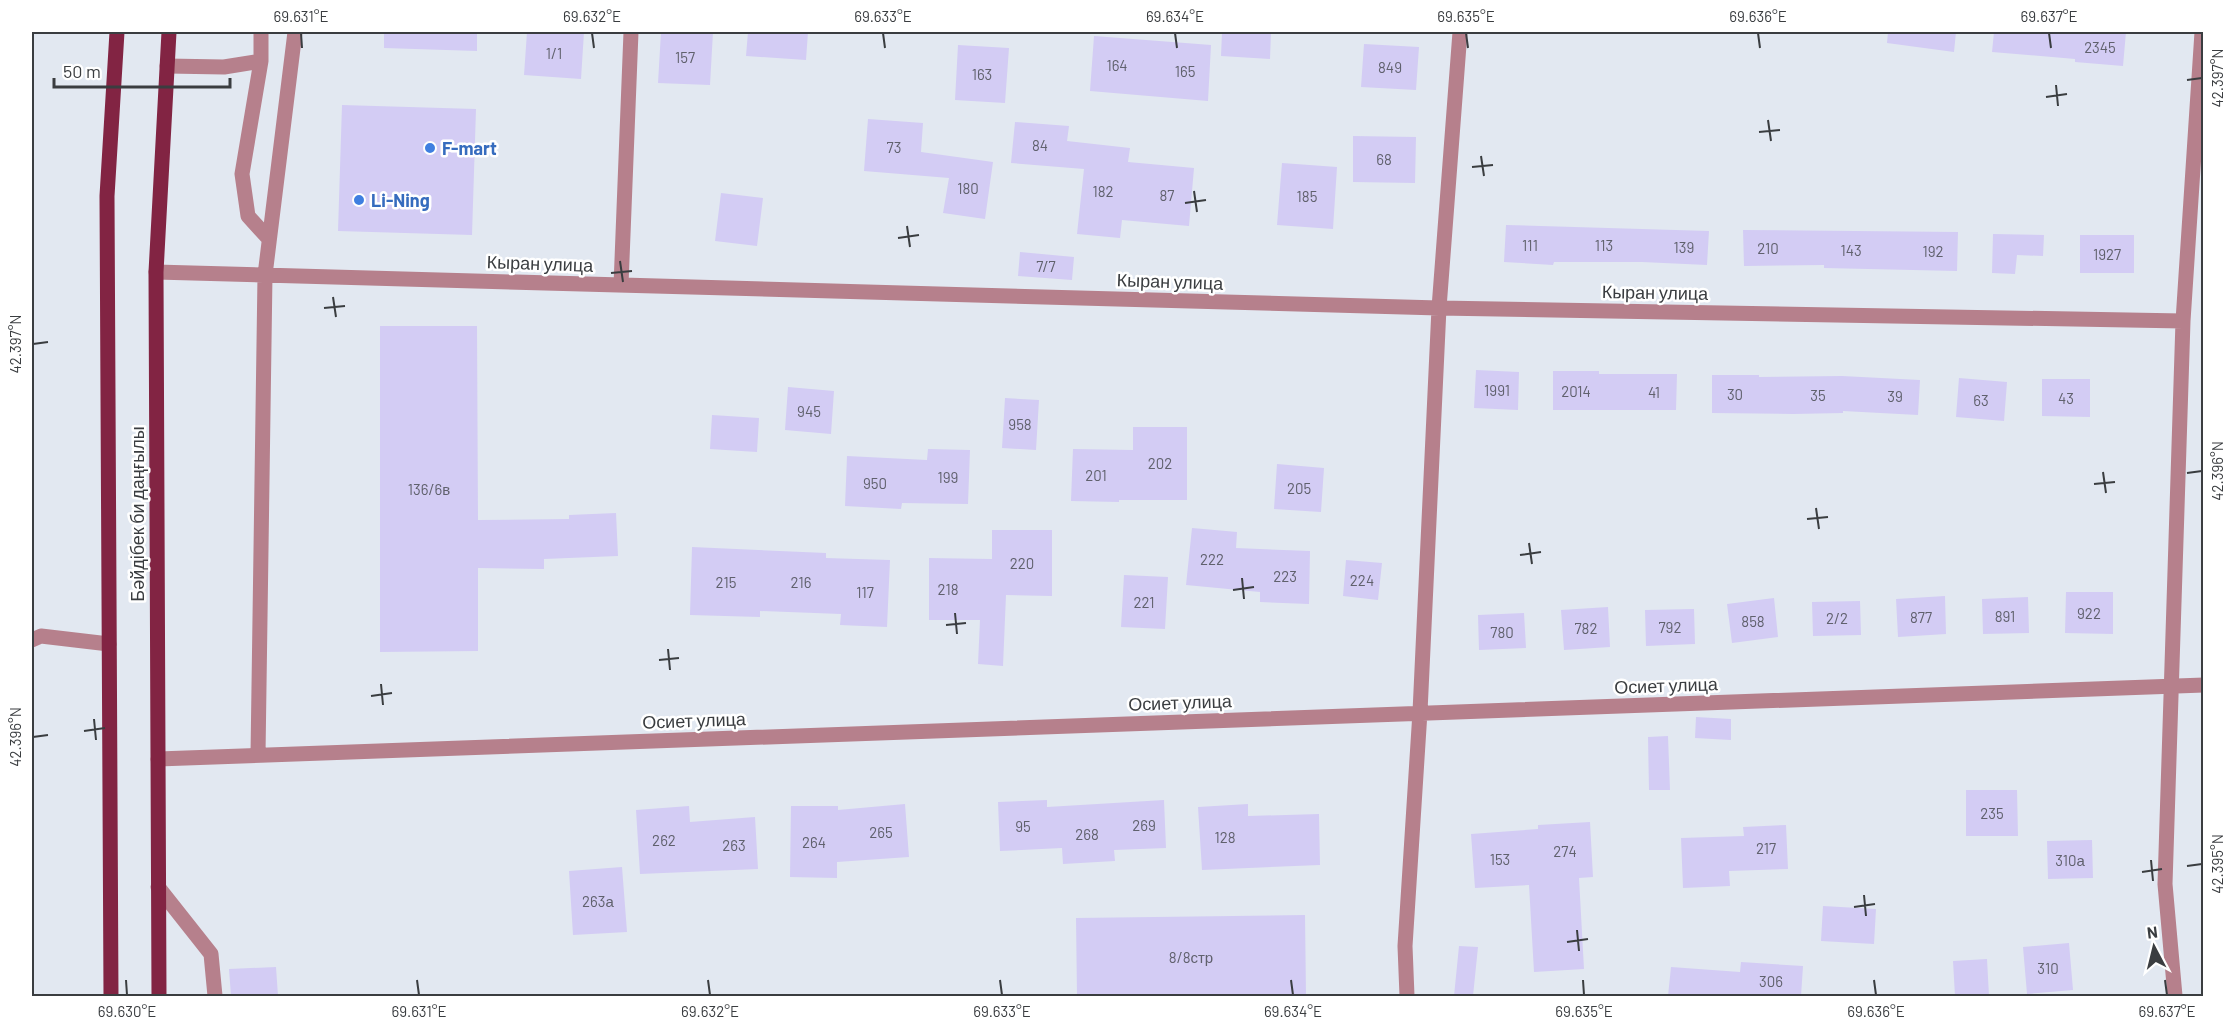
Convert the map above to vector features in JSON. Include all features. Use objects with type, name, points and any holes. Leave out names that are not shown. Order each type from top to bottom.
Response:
[{"type":"main road","name":"Бәйдібек би даңғылы","points":[[111,996],[107,196],[117,32]]},
{"type":"main road","name":"Бәйдібек би даңғылы","points":[[159,996],[156,272],[169,32]]},
{"type":"street","points":[[261,32],[261,61],[242,174],[248,216],[269,239]]},
{"type":"street","points":[[258,755],[265,275],[295,32]]},
{"type":"street","points":[[621,285],[631,32]]},
{"type":"street","points":[[1407,996],[1405,946],[1420,712],[1439,308],[1460,32]]},
{"type":"street","points":[[2175,996],[2165,884],[2170,687],[2183,321],[2202,32]]},
{"type":"street","points":[[167,66],[224,67],[261,61]]},
{"type":"street","name":"Кыран улица","points":[[156,272],[1439,308],[2183,321]]},
{"type":"street","points":[[32,640],[41,636],[109,644]]},
{"type":"street","name":"Осиет улица","points":[[158,759],[2204,685]]},
{"type":"street","points":[[158,887],[211,954],[215,996]]},
{"type":"building","points":[[384,32],[477,32],[477,51],[384,48]]},
{"type":"building","points":[[527,32],[584,32],[581,79],[524,75]]},
{"type":"building","points":[[661,32],[713,32],[710,85],[658,83]]},
{"type":"building","points":[[748,32],[808,32],[806,60],[746,56]]},
{"type":"building","points":[[1222,32],[1271,32],[1270,59],[1221,56]]},
{"type":"building","points":[[1888,32],[1956,32],[1954,52],[1887,43]]},
{"type":"building","points":[[1994,32],[2126,32],[2123,66],[2075,62],[2075,59],[1992,52]]},
{"type":"building","points":[[1094,36],[1211,45],[1208,101],[1090,91]]},
{"type":"building","points":[[1364,44],[1419,47],[1416,90],[1361,87]]},
{"type":"building","points":[[958,45],[1009,48],[1005,103],[955,100]]},
{"type":"building","points":[[342,105],[476,109],[472,235],[338,231]]},
{"type":"building","points":[[868,119],[923,123],[921,152],[993,162],[985,219],[943,213],[949,178],[864,171]]},
{"type":"building","points":[[1015,122],[1069,126],[1067,141],[1130,148],[1128,162],[1194,168],[1189,226],[1122,220],[1120,238],[1077,234],[1084,169],[1011,163]]},
{"type":"building","points":[[1353,136],[1416,137],[1415,183],[1353,182]]},
{"type":"building","points":[[1282,163],[1337,167],[1333,229],[1277,225]]},
{"type":"building","points":[[721,193],[763,198],[757,246],[715,241]]},
{"type":"building","points":[[1506,225],[1709,231],[1707,265],[1554,262],[1553,265],[1504,262]]},
{"type":"building","points":[[1743,230],[1958,232],[1957,271],[1824,268],[1824,265],[1744,266]]},
{"type":"building","points":[[1993,234],[2044,235],[2043,256],[2017,255],[2015,274],[1992,273]]},
{"type":"building","points":[[2080,235],[2134,235],[2134,273],[2080,273]]},
{"type":"building","points":[[1020,252],[1074,257],[1072,280],[1018,276]]},
{"type":"building","points":[[380,326],[477,326],[478,520],[569,519],[569,515],[616,513],[618,556],[544,559],[544,569],[478,568],[478,651],[380,652]]},
{"type":"building","points":[[1476,370],[1519,372],[1518,410],[1474,408]]},
{"type":"building","points":[[1553,371],[1599,371],[1599,374],[1677,374],[1676,410],[1553,410]]},
{"type":"building","points":[[1712,375],[1842,376],[1920,380],[1918,415],[1843,411],[1843,413],[1793,414],[1712,413]]},
{"type":"building","points":[[1959,378],[2007,382],[2004,421],[1956,417]]},
{"type":"building","points":[[2042,379],[2090,379],[2090,417],[2042,416]]},
{"type":"building","points":[[788,387],[834,391],[831,434],[785,430]]},
{"type":"building","points":[[1005,398],[1039,400],[1036,450],[1002,448]]},
{"type":"building","points":[[712,415],[759,418],[757,452],[710,449]]},
{"type":"building","points":[[1133,427],[1187,427],[1187,500],[1071,501],[1073,449],[1133,450]]},
{"type":"building","points":[[928,449],[970,450],[968,504],[902,503],[901,509],[845,506],[847,456],[927,460]]},
{"type":"building","points":[[1277,464],[1324,468],[1321,512],[1274,509]]},
{"type":"building","points":[[1192,528],[1237,532],[1236,548],[1310,551],[1309,604],[1260,602],[1260,592],[1186,585]]},
{"type":"building","points":[[992,530],[1052,530],[1052,596],[1006,595],[1003,666],[978,664],[980,620],[929,620],[929,558],[992,559]]},
{"type":"building","points":[[692,547],[826,553],[826,558],[890,560],[887,627],[840,625],[841,614],[760,611],[760,617],[690,615]]},
{"type":"building","points":[[1346,560],[1382,563],[1378,600],[1343,596]]},
{"type":"building","points":[[1124,575],[1168,577],[1165,629],[1121,627]]},
{"type":"building","points":[[2066,592],[2113,592],[2113,634],[2065,633]]},
{"type":"building","points":[[1945,596],[1946,634],[1898,637],[1896,599]]},
{"type":"building","points":[[2028,597],[2029,633],[1983,634],[1982,599]]},
{"type":"building","points":[[1774,598],[1778,637],[1732,643],[1727,604]]},
{"type":"building","points":[[1860,601],[1861,635],[1813,636],[1812,602]]},
{"type":"building","points":[[1608,607],[1610,647],[1564,650],[1561,610]]},
{"type":"building","points":[[1694,609],[1695,644],[1646,646],[1645,610]]},
{"type":"building","points":[[1524,613],[1526,648],[1479,650],[1478,615]]},
{"type":"building","points":[[1696,717],[1731,719],[1731,740],[1695,738]]},
{"type":"building","points":[[1668,736],[1670,790],[1649,790],[1648,737]]},
{"type":"building","points":[[1966,790],[2017,790],[2018,836],[1966,836]]},
{"type":"building","points":[[1047,800],[1047,807],[1164,800],[1166,848],[1114,850],[1115,861],[1063,864],[1062,848],[1000,851],[998,802]]},
{"type":"building","points":[[905,804],[909,857],[837,862],[837,878],[790,877],[791,806],[838,806],[838,810]]},
{"type":"building","points":[[1248,804],[1248,816],[1319,814],[1320,865],[1202,870],[1198,807]]},
{"type":"building","points":[[689,806],[690,822],[755,817],[758,869],[640,874],[636,810]]},
{"type":"building","points":[[1590,822],[1593,877],[1579,878],[1584,969],[1534,972],[1529,885],[1475,888],[1471,834],[1538,829],[1538,825]]},
{"type":"building","points":[[1786,825],[1788,869],[1729,871],[1730,886],[1683,888],[1681,838],[1744,836],[1743,827]]},
{"type":"building","points":[[2092,840],[2093,878],[2048,879],[2047,841]]},
{"type":"building","points":[[622,867],[627,932],[573,935],[569,871]]},
{"type":"building","points":[[1823,906],[1876,909],[1874,944],[1821,941]]},
{"type":"building","points":[[1305,915],[1306,996],[1077,996],[1076,918]]},
{"type":"building","points":[[2069,943],[2073,990],[2027,994],[2023,947]]},
{"type":"building","points":[[1459,946],[1478,947],[1473,996],[1454,996]]},
{"type":"building","points":[[1987,959],[1989,996],[1955,996],[1953,961]]},
{"type":"building","points":[[1741,962],[1803,966],[1801,996],[1668,996],[1671,967],[1740,972]]},
{"type":"building","points":[[276,967],[278,996],[231,996],[229,969]]},
{"type":"place","name":"F-mart","points":[[430,148]]},
{"type":"place","name":"Li-Ning","points":[[359,200]]}]
